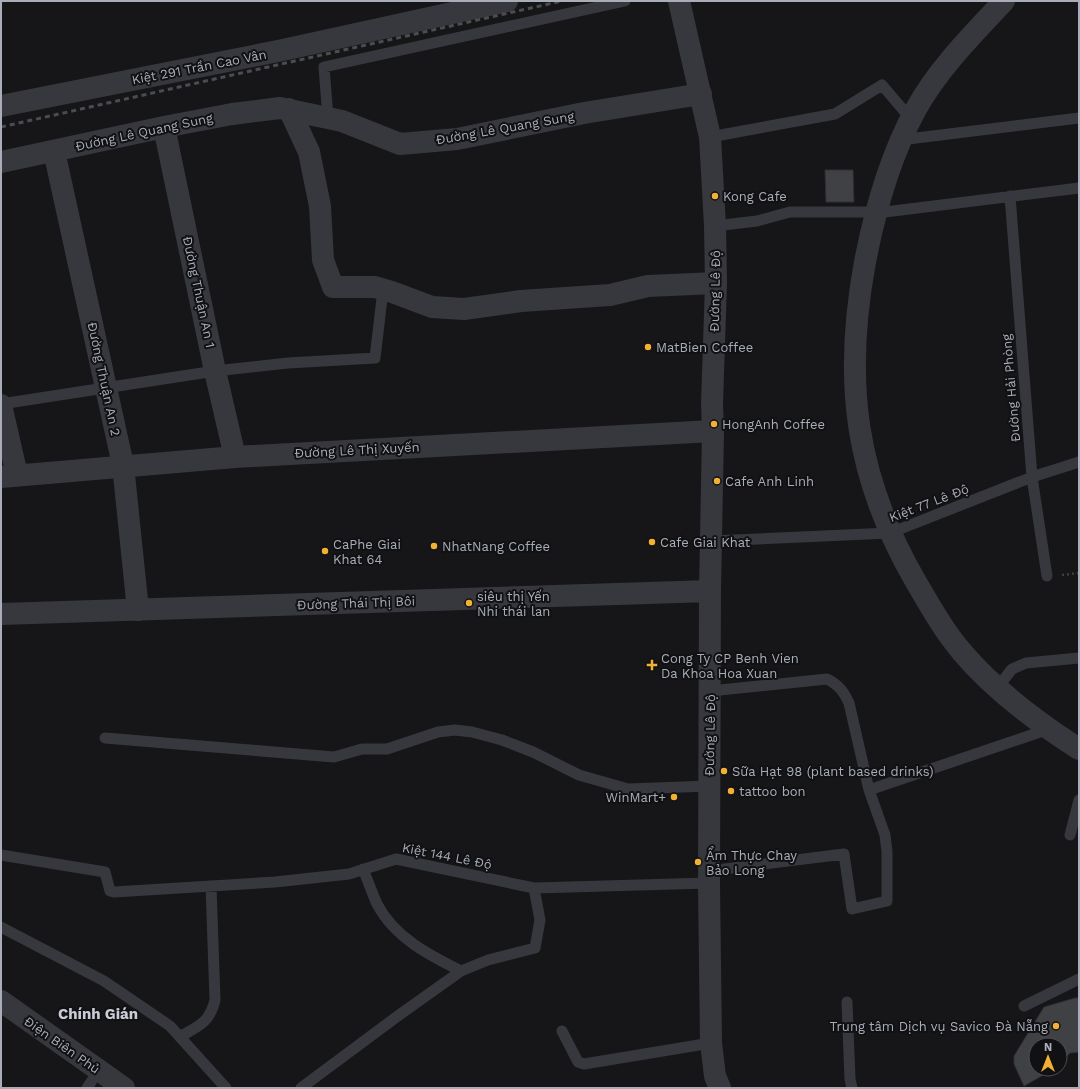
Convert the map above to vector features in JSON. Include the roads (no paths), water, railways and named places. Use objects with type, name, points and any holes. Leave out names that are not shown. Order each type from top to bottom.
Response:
[{"type":"street","name":"Kiệt 291 Trần Cao Vân","points":[[1,106],[278,52],[507,1]]},
{"type":"street","name":"Đường Lê Độ","points":[[679,1],[710,137],[715,226],[716,283],[712,404],[713,431],[710,591],[709,877],[711,1043],[715,1076],[720,1088]]},
{"type":"street","points":[[1004,1],[942,72],[917,107],[900,140],[876,212],[858,300],[854,354],[855,391],[859,430],[879,509],[909,570],[944,627],[961,651],[998,687],[1049,729],[1079,749]]},
{"type":"street","name":"Đường Lê Quang Sung","points":[[1,162],[164,127],[239,113],[280,108],[342,121],[400,144],[457,139],[584,114],[701,94]]},
{"type":"street","points":[[288,109],[309,152],[320,206],[323,260],[333,288],[375,288],[432,307],[464,309],[521,301],[610,295],[648,286],[716,283]]},
{"type":"street","name":"Đường Thuận An 1","points":[[164,127],[215,371],[235,457]]},
{"type":"street","name":"Đường Thuận An 2","points":[[54,151],[123,465],[138,610]]},
{"type":"street","points":[[1,404],[9,476]]},
{"type":"street","name":"Đường Lê Thị Xuyến","points":[[9,476],[123,465],[235,457],[713,431]]},
{"type":"street","name":"Đường Thái Thị Bôi","points":[[1,614],[710,591]]},
{"type":"street","name":"Điện Biên Phủ","points":[[1,1001],[93,1079],[124,1088]]},
{"type":"lane","points":[[328,118],[324,67],[625,1]]},
{"type":"lane","points":[[710,137],[835,114],[882,85],[911,119]]},
{"type":"lane","points":[[900,140],[1079,118]]},
{"type":"lane","points":[[715,226],[757,221],[774,215],[790,212],[876,212],[1079,188]]},
{"type":"lane","name":"Đường Hải Phòng","points":[[1010,196],[1032,477],[1048,576]]},
{"type":"lane","points":[[1,404],[215,371],[288,363],[375,358],[383,290]]},
{"type":"lane","name":"Kiệt 77 Lê Độ","points":[[711,542],[890,533],[1032,477],[1079,462]]},
{"type":"lane","points":[[998,687],[1012,669],[1026,664],[1079,658]]},
{"type":"lane","points":[[710,691],[827,679],[837,685],[844,692],[849,703],[868,790],[1049,729]]},
{"type":"lane","points":[[105,738],[334,757],[362,749],[387,749],[438,732],[455,730],[472,732],[502,740],[533,752],[579,775],[628,789],[709,786]]},
{"type":"lane","name":"Kiệt 144 Lê Độ","points":[[1,855],[104,872],[110,891],[114,892],[275,882],[350,874],[396,859],[534,888],[709,877],[844,854],[852,909],[887,901],[887,852],[885,835],[868,790]]},
{"type":"lane","points":[[1070,835],[1079,800]]},
{"type":"lane","points":[[363,869],[377,904],[392,926],[417,948],[461,971]]},
{"type":"lane","points":[[181,1036],[201,1025],[212,1014],[216,1000],[211,886]]},
{"type":"lane","points":[[301,1088],[461,971],[488,960],[535,948],[540,920],[534,888]]},
{"type":"lane","points":[[1,927],[104,981],[170,1026],[181,1036],[226,1088]]},
{"type":"lane","points":[[1024,1006],[1079,978]]},
{"type":"lane","points":[[847,1002],[850,1079],[852,1088]]},
{"type":"lane","points":[[562,1031],[578,1062],[584,1064],[711,1043]]},
{"type":"railway","points":[[1,127],[562,1]]},
{"type":"place","name":"Kong Cafe","points":[[715,196]]},
{"type":"place","name":"MatBien Coffee","points":[[648,347]]},
{"type":"place","name":"HongAnh Coffee","points":[[714,424]]},
{"type":"place","name":"Cafe Anh Linh","points":[[717,481]]},
{"type":"place","name":"Cafe Giai Khat","points":[[652,542]]},
{"type":"place","name":"NhatNang Coffee","points":[[434,546]]},
{"type":"place","name":"CaPhe Giai Khat 64","points":[[325,551]]},
{"type":"place","name":"siêu thị Yến Nhi thái lan","points":[[469,603]]},
{"type":"place","name":"Cong Ty CP Benh Vien Da Khoa Hoa Xuan","points":[[652,665]]},
{"type":"place","name":"Sữa Hạt 98 (plant based drinks)","points":[[724,771]]},
{"type":"place","name":"tattoo bon","points":[[731,791]]},
{"type":"place","name":"WinMart+","points":[[674,797]]},
{"type":"place","name":"Ẩm Thực Chay Bảo Long","points":[[698,862]]},
{"type":"place","name":"Trung tâm Dịch vụ Savico Đà Nẵng","points":[[1056,1026]]},
{"type":"district","name":"Chính Gián","points":[[98,1014]]}]
